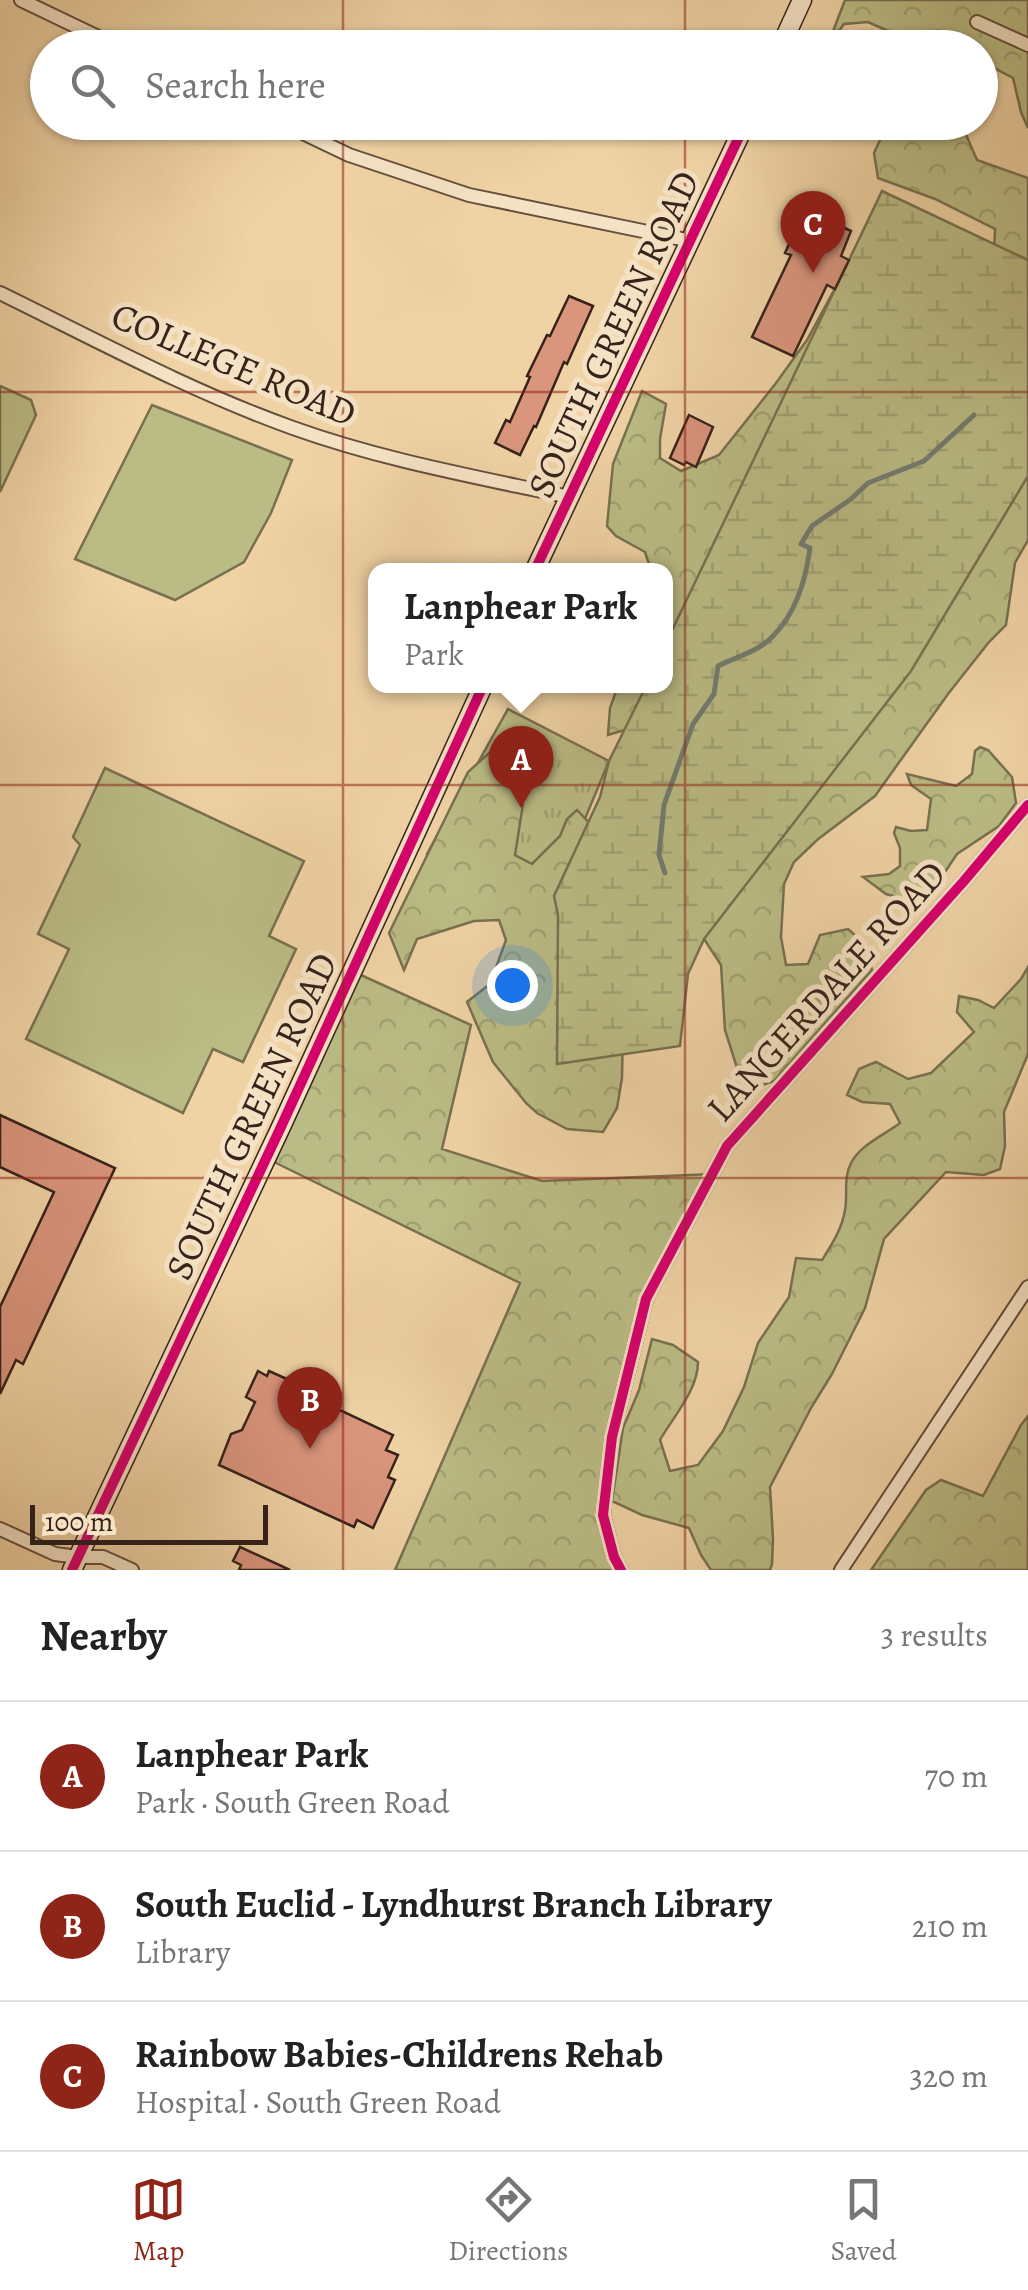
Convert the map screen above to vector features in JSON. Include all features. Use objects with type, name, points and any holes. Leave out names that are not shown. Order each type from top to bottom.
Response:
[{"type":"main road","points":[[788,30],[802,0]]},
{"type":"main road","name":"SOUTH GREEN ROAD","points":[[539,563],[738,140]]},
{"type":"main road","name":"SOUTH GREEN ROAD","points":[[75,1564],[480,693]]},
{"type":"street","points":[[21,0],[84,30]]},
{"type":"street","points":[[977,22],[995,30]]},
{"type":"street","points":[[998,31],[1028,45]]},
{"type":"street","points":[[318,140],[349,155],[469,195],[691,241]]},
{"type":"street","name":"COLLEGE ROAD","points":[[0,293],[219,398],[294,428],[378,454],[569,498]]},
{"type":"street","name":"LANGERDALE ROAD","points":[[622,1570],[603,1516],[612,1437],[646,1300],[727,1146],[1028,805]]},
{"type":"street","points":[[841,1570],[1028,1287]]},
{"type":"street","points":[[0,1528],[75,1564],[103,1557],[132,1570]]},
{"type":"green space","points":[[845,0],[1028,0],[1028,128],[1013,78],[998,70],[998,30],[886,30],[868,22],[844,24],[840,30],[834,30]]},
{"type":"green space","points":[[880,140],[968,140],[977,160],[1028,178],[1028,540],[1015,563],[1006,625],[948,694],[875,796],[794,862],[784,884],[781,937],[786,965],[808,964],[820,935],[848,929],[865,944],[872,970],[774,1081],[757,1087],[738,1071],[725,1030],[721,965],[704,939],[992,309],[995,229],[935,199],[878,178],[874,153]]},
{"type":"green space","points":[[882,191],[1028,260],[1028,476],[911,671],[704,939],[688,974],[680,1046],[557,1064],[558,915],[554,896],[600,797],[609,761],[643,693],[673,693],[673,628]]},
{"type":"green space","points":[[868,221],[673,669],[673,563],[649,563],[645,552],[616,536],[607,526],[613,464],[642,391],[666,404],[660,458],[681,471],[719,455],[807,340]]},
{"type":"green space","points":[[0,386],[31,400],[36,415],[0,492]]},
{"type":"green space","points":[[152,405],[292,460],[271,513],[244,562],[175,600],[75,559]]},
{"type":"green space","points":[[615,693],[663,693],[651,722],[608,735]]},
{"type":"green space","points":[[508,709],[609,761],[547,910],[427,854]]},
{"type":"green space","points":[[497,746],[519,771],[523,804],[515,855],[532,864],[560,836],[567,819],[577,810],[596,830],[623,1031],[617,1108],[603,1132],[567,1129],[537,1113],[493,1062],[467,1002],[490,984],[506,940],[499,920],[474,921],[417,939],[404,970],[389,933],[468,772]]},
{"type":"green space","points":[[980,747],[988,750],[1012,777],[1016,803],[999,826],[957,854],[929,893],[919,900],[886,894],[863,877],[889,874],[900,866],[896,827],[927,830],[931,799],[911,785],[907,774],[956,786],[972,774],[975,751]]},
{"type":"green space","points":[[105,768],[304,861],[269,936],[296,949],[243,1062],[213,1049],[183,1113],[26,1039],[69,949],[38,934],[80,845],[73,837]]},
{"type":"green space","points":[[1028,967],[1028,1054],[1004,1112],[1005,1146],[1000,1169],[984,1175],[946,1172],[884,1239],[865,1308],[770,1487],[770,1570],[711,1570],[689,1528],[642,1515],[612,1501],[623,1428],[639,1390],[652,1339],[673,1345],[698,1362],[689,1393],[660,1440],[670,1471],[698,1465],[723,1431],[744,1387],[758,1343],[789,1297],[796,1258],[822,1260],[836,1236],[845,1210],[851,1163],[866,1146],[900,1123],[890,1104],[862,1102],[847,1095],[859,1069],[876,1062],[908,1079],[931,1073],[974,1032],[957,1012],[959,996],[994,1008]]},
{"type":"green space","points":[[352,971],[471,1025],[442,1149],[542,1181],[712,1174],[646,1299],[612,1437],[603,1515],[621,1570],[395,1570],[520,1283],[266,1158]]},
{"type":"green space","points":[[1028,1416],[1028,1570],[871,1570],[926,1490],[941,1480],[983,1496]]},
{"type":"building","points":[[811,212],[851,231],[841,256],[849,260],[835,289],[827,285],[793,356],[752,337],[791,255],[785,253],[794,233],[799,235]]},
{"type":"building","points":[[569,296],[593,306],[520,455],[495,443],[506,420],[510,422],[530,377],[527,376]]},
{"type":"building","points":[[689,415],[713,427],[696,467],[670,458]]},
{"type":"building","points":[[0,1115],[115,1168],[23,1364],[16,1360],[0,1394],[0,1307],[54,1192],[0,1167]]},
{"type":"building","points":[[258,1371],[267,1376],[269,1371],[318,1393],[321,1386],[337,1393],[331,1406],[393,1435],[386,1450],[398,1455],[388,1477],[395,1480],[373,1528],[357,1520],[354,1527],[219,1465],[231,1434],[242,1430],[255,1402],[246,1397]]},
{"type":"building","points":[[240,1547],[290,1570],[239,1570],[241,1565],[233,1561]]},
{"type":"waterway","points":[[665,873],[659,855],[664,805],[693,724],[714,694],[718,666],[762,645],[789,616],[808,560],[810,548],[801,544],[812,526],[868,483],[924,461],[974,415]]},
{"type":"cycle path","points":[[538,563],[738,140]]},
{"type":"cycle path","points":[[72,1570],[480,693]]},
{"type":"cycle path","points":[[621,1570],[603,1515],[612,1437],[646,1299],[727,1146],[1028,805]]},
{"type":"place","name":"Rainbow Babies-Childrens Rehab","points":[[813,273]]},
{"type":"place","name":"Lanphear Park","points":[[521,808]]},
{"type":"place","name":"South Euclid - Lyndhurst Branch Library","points":[[310,1449]]}]
